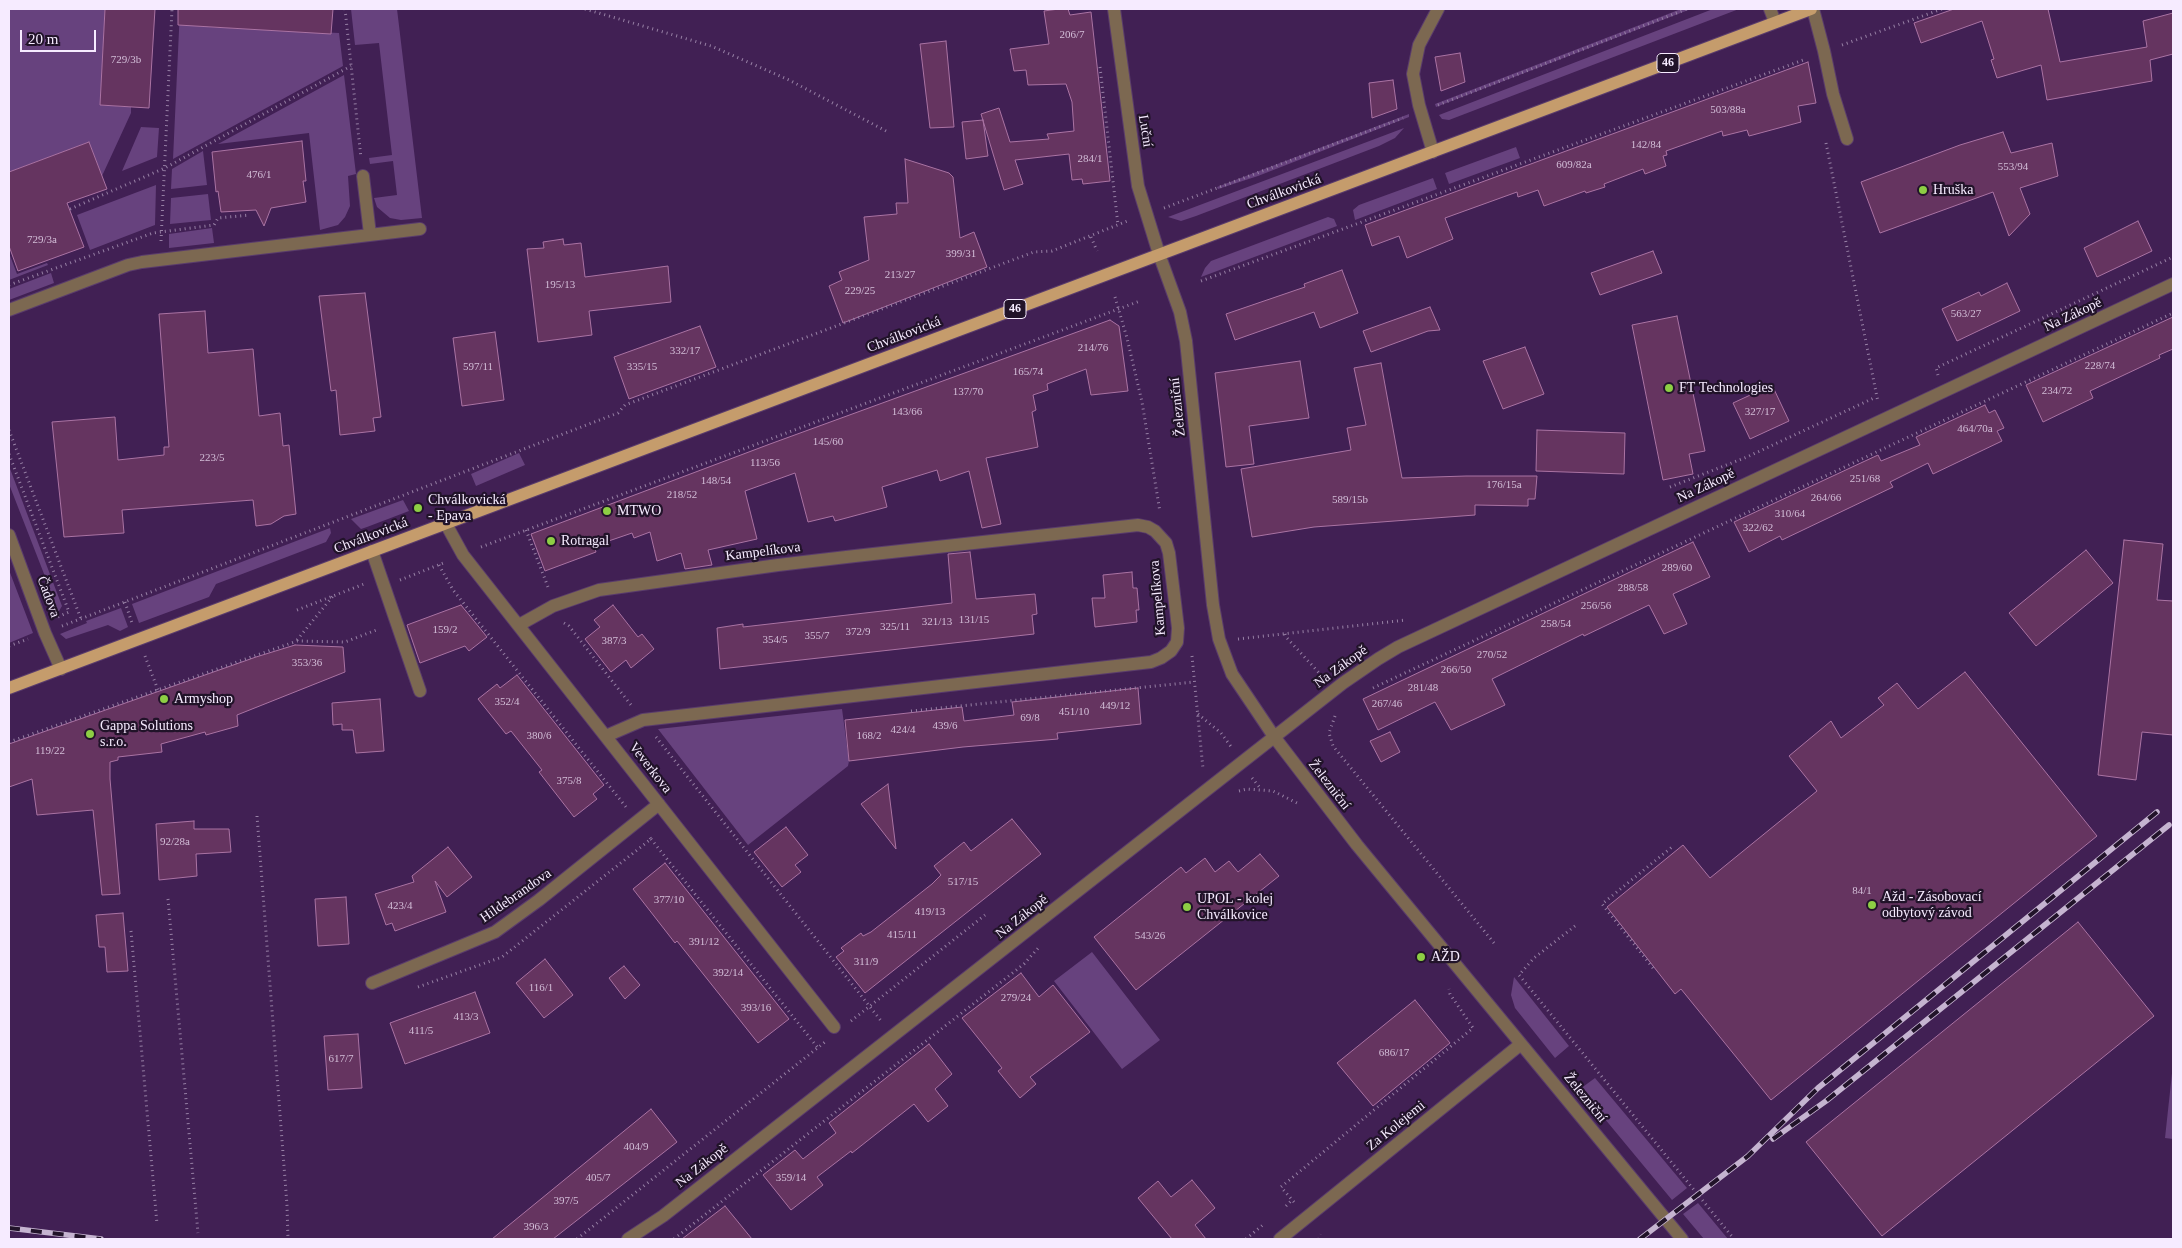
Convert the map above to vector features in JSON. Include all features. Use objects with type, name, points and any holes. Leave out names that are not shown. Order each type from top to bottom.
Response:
[{"type":"main road","name":"Chválkovická","points":[[9,688],[1812,9]]},
{"type":"street","name":"Luční","points":[[1114,9],[1138,186],[1159,254]]},
{"type":"street","points":[[1433,152],[1419,105],[1413,74],[1418,45],[1438,9]]},
{"type":"street","points":[[1770,9],[1775,22]]},
{"type":"street","points":[[1812,9],[1824,51],[1832,94],[1847,139]]},
{"type":"street","points":[[363,176],[370,234]]},
{"type":"street","points":[[9,310],[128,265],[162,259],[420,229]]},
{"type":"street","name":"Železniční","points":[[1159,254],[1175,298],[1186,341],[1213,605],[1219,639],[1232,674],[1275,738],[1358,846],[1682,1239]]},
{"type":"street","name":"Na Zákopě","points":[[628,1239],[663,1216],[1360,670],[1398,647],[2173,284]]},
{"type":"street","name":"Veverkova","points":[[446,524],[463,554],[834,1027]]},
{"type":"street","name":"Kampelíkova","points":[[519,625],[553,606],[599,590],[845,557],[1138,525],[1155,531],[1166,543],[1170,553],[1178,628],[1177,642],[1170,651],[1151,662],[643,720],[606,736]]},
{"type":"street","name":"Čadova","points":[[9,535],[61,669]]},
{"type":"street","points":[[372,551],[420,691]]},
{"type":"street","name":"Hildebrandova","points":[[372,983],[495,932],[539,900],[659,804]]},
{"type":"street","name":"Za Kolejemi","points":[[1288,1237],[1521,1044]]},
{"type":"path","points":[[162,259],[164,168],[172,9]]},
{"type":"path","points":[[345,9],[363,176]]},
{"type":"path","points":[[585,9],[711,46],[790,80],[888,132]]},
{"type":"path","points":[[1435,106],[1687,9]]},
{"type":"path","points":[[1201,280],[1942,9]]},
{"type":"path","points":[[1100,63],[1118,225]]},
{"type":"path","points":[[70,210],[164,168],[351,66]]},
{"type":"path","points":[[1162,208],[1408,116]]},
{"type":"path","points":[[1825,135],[1876,397],[1886,418]]},
{"type":"path","points":[[57,628],[610,416],[618,412],[625,404],[1034,252],[1052,251],[1091,237],[1132,219]]},
{"type":"path","points":[[1091,237],[1097,252]]},
{"type":"path","points":[[1939,378],[1936,368],[2173,257]]},
{"type":"path","points":[[1114,297],[1119,308],[1142,402],[1162,518]]},
{"type":"path","points":[[479,548],[1140,301]]},
{"type":"path","points":[[1371,689],[2173,312]]},
{"type":"path","points":[[1670,488],[1747,457],[1876,397]]},
{"type":"path","points":[[9,430],[81,619]]},
{"type":"path","points":[[9,454],[69,612],[42,624]]},
{"type":"path","points":[[526,530],[549,589]]},
{"type":"path","points":[[297,610],[333,596],[439,565],[453,590],[627,808],[619,814]]},
{"type":"path","points":[[297,641],[333,596]]},
{"type":"path","points":[[125,602],[133,625]]},
{"type":"path","points":[[1238,639],[1415,619]]},
{"type":"path","points":[[561,621],[569,626],[633,708]]},
{"type":"path","points":[[9,742],[297,641],[345,642],[396,623]]},
{"type":"path","points":[[1285,634],[1324,679]]},
{"type":"path","points":[[9,646],[34,637]]},
{"type":"path","points":[[1191,649],[1203,777]]},
{"type":"path","points":[[144,653],[158,690]]},
{"type":"path","points":[[911,711],[1194,682]]},
{"type":"path","points":[[1338,710],[1328,733],[1333,746],[1494,943]]},
{"type":"path","points":[[651,731],[886,1026]]},
{"type":"path","points":[[656,737],[666,736]]},
{"type":"path","points":[[1234,792],[1247,789],[1274,791],[1302,806]]},
{"type":"path","points":[[257,816],[287,1204],[288,1239]]},
{"type":"path","points":[[637,821],[818,1048]]},
{"type":"path","points":[[411,990],[502,957],[651,839]]},
{"type":"path","points":[[1653,968],[1602,904],[1672,847]]},
{"type":"path","points":[[168,899],[198,1233]]},
{"type":"path","points":[[848,1024],[985,915]]},
{"type":"path","points":[[1575,926],[1534,958],[1520,975],[1734,1239]]},
{"type":"path","points":[[131,931],[157,1224]]},
{"type":"path","points":[[1296,1204],[1281,1187],[1473,1028],[1444,982]]},
{"type":"path","points":[[577,1239],[829,1039]]},
{"type":"path","points":[[1286,1206],[1292,1200]]},
{"type":"path","points":[[1246,1239],[1264,1224]]},
{"type":"path","points":[[1319,1239],[1320,1234]]},
{"type":"shaded area","points":[[9,9],[105,9],[100,105],[131,107],[131,113],[102,176],[89,142],[9,172]]},
{"type":"shaded area","points":[[180,9],[209,9],[208,27],[339,33],[343,66],[173,159]]},
{"type":"shaded area","points":[[351,9],[397,9],[422,218],[401,220],[390,218],[377,207],[374,198],[397,195],[393,161],[370,164],[369,158],[392,155],[379,43],[355,45]]},
{"type":"shaded area","points":[[1681,9],[1691,9],[1436,107],[1435,104]]},
{"type":"shaded area","points":[[1713,9],[1739,9],[1449,120],[1442,119],[1439,115]]},
{"type":"shaded area","points":[[344,75],[356,174],[348,176],[350,206],[345,217],[338,225],[320,230],[309,133],[218,144]]},
{"type":"shaded area","points":[[1409,114],[1409,117],[1258,176],[1218,189],[1217,187]]},
{"type":"shaded area","points":[[141,127],[159,128],[157,157],[122,171]]},
{"type":"shaded area","points":[[1404,128],[1395,138],[1379,146],[1196,216],[1181,221],[1168,217]]},
{"type":"shaded area","points":[[1516,147],[1520,158],[1449,184],[1445,173]]},
{"type":"shaded area","points":[[203,151],[207,185],[171,189],[172,169]]},
{"type":"shaded area","points":[[1433,178],[1437,189],[1355,220],[1353,210],[1359,205]]},
{"type":"shaded area","points":[[156,185],[155,225],[90,250],[77,215]]},
{"type":"shaded area","points":[[208,194],[211,220],[170,224],[171,198]]},
{"type":"shaded area","points":[[1328,217],[1334,219],[1337,226],[1201,277],[1211,261]]},
{"type":"shaded area","points":[[212,228],[214,243],[169,248],[169,234]]},
{"type":"shaded area","points":[[9,253],[17,274],[47,263],[48,265],[9,280]]},
{"type":"shaded area","points":[[51,273],[54,283],[9,300],[9,289]]},
{"type":"shaded area","points":[[519,453],[525,465],[476,486],[471,474]]},
{"type":"shaded area","points":[[9,466],[62,606],[59,611],[51,614],[41,590],[46,579],[9,484]]},
{"type":"shaded area","points":[[403,500],[409,511],[367,527],[361,529],[351,519]]},
{"type":"shaded area","points":[[330,528],[331,533],[326,542],[216,584],[209,597],[139,623],[132,604]]},
{"type":"shaded area","points":[[9,570],[33,633],[9,643]]},
{"type":"shaded area","points":[[121,608],[128,627],[120,631],[108,625],[66,639],[60,634],[87,623],[86,621]]},
{"type":"shaded area","points":[[842,709],[849,761],[848,766],[748,845],[658,729]]},
{"type":"shaded area","points":[[1092,952],[1160,1040],[1122,1069],[1054,981]]},
{"type":"shaded area","points":[[1514,977],[1569,1046],[1555,1058],[1515,1008],[1511,995]]},
{"type":"shaded area","points":[[2173,1064],[2173,1139],[2165,1138]]},
{"type":"shaded area","points":[[1595,1078],[1687,1188],[1672,1200],[1580,1089]]},
{"type":"shaded area","points":[[1698,1203],[1728,1239],[1704,1239],[1683,1214]]},
{"type":"building","points":[[105,9],[155,9],[149,108],[100,105]]},
{"type":"building","points":[[178,9],[333,9],[331,34],[178,25]]},
{"type":"building","points":[[1068,9],[1070,15],[1091,12],[1110,181],[1083,184],[1082,179],[1072,180],[1069,154],[1015,160],[1023,184],[1004,190],[981,114],[999,108],[1010,142],[1049,139],[1047,134],[1074,131],[1072,102],[1066,84],[1028,85],[1026,70],[1014,71],[1010,49],[1049,44],[1044,11]]},
{"type":"building","points":[[1954,9],[2048,9],[2060,62],[2147,47],[2143,21],[2173,13],[2173,54],[2150,60],[2152,81],[2047,100],[2041,65],[1997,78],[1991,60],[1994,59],[1982,21],[1921,43],[1914,23]]},
{"type":"building","points":[[946,41],[954,127],[930,128],[920,44]]},
{"type":"building","points":[[1460,53],[1465,82],[1441,91],[1435,57]]},
{"type":"building","points":[[1808,62],[1816,103],[1798,106],[1801,122],[1749,136],[1747,130],[1723,136],[1722,131],[1666,151],[1667,155],[1663,156],[1666,166],[1645,174],[1643,169],[1604,184],[1605,187],[1586,193],[1585,191],[1544,206],[1538,190],[1518,197],[1517,192],[1445,218],[1453,239],[1407,258],[1399,236],[1372,246],[1365,225]]},
{"type":"building","points":[[1393,80],[1397,109],[1372,118],[1369,83]]},
{"type":"building","points":[[983,120],[988,156],[966,159],[962,122]]},
{"type":"building","points":[[2003,132],[2011,153],[2052,143],[2058,176],[2020,188],[2030,214],[2009,236],[1993,192],[1880,233],[1861,182],[1960,145]]},
{"type":"building","points":[[302,141],[306,181],[303,181],[306,202],[271,208],[264,226],[256,210],[221,212],[218,191],[216,192],[212,152]]},
{"type":"building","points":[[89,142],[107,189],[67,203],[84,247],[18,271],[9,246],[9,172]]},
{"type":"building","points":[[905,159],[949,173],[953,177],[960,238],[974,232],[987,267],[843,323],[829,286],[842,280],[839,272],[869,260],[864,217],[897,214],[896,203],[908,203]]},
{"type":"building","points":[[2138,221],[2152,251],[2097,277],[2084,248]]},
{"type":"building","points":[[563,239],[564,245],[581,243],[585,277],[668,266],[671,302],[589,311],[592,335],[538,342],[527,249],[544,248],[543,242]]},
{"type":"building","points":[[1653,251],[1662,273],[1600,295],[1591,273]]},
{"type":"building","points":[[1342,270],[1358,313],[1320,328],[1314,312],[1235,340],[1226,314],[1305,287],[1304,284]]},
{"type":"building","points":[[2007,283],[2020,311],[1957,341],[1942,309],[1979,292],[1981,296]]},
{"type":"building","points":[[365,293],[381,417],[373,418],[375,431],[340,435],[336,390],[331,391],[319,296]]},
{"type":"building","points":[[1430,307],[1440,330],[1428,331],[1371,352],[1363,331]]},
{"type":"building","points":[[205,311],[208,353],[253,349],[259,416],[280,413],[283,446],[289,445],[296,514],[284,516],[271,524],[256,526],[253,500],[122,510],[124,533],[64,537],[52,422],[115,417],[118,460],[164,455],[164,447],[169,447],[159,314]]},
{"type":"building","points":[[1677,316],[1705,451],[1689,454],[1693,474],[1663,480],[1632,325]]},
{"type":"building","points":[[2173,317],[2173,349],[2159,355],[2160,358],[2090,391],[2093,398],[2043,422],[2026,385]]},
{"type":"building","points":[[1110,320],[1119,326],[1128,391],[1091,395],[1086,369],[1047,384],[1048,390],[1033,395],[1036,410],[1032,412],[1038,447],[986,458],[1001,524],[982,528],[969,471],[940,481],[937,470],[882,487],[887,507],[835,521],[833,516],[808,522],[795,473],[745,491],[757,539],[708,550],[712,565],[685,569],[681,553],[657,561],[650,532],[634,538],[632,533],[594,546],[596,552],[545,571],[531,534],[770,444]]},
{"type":"building","points":[[700,326],[716,367],[629,399],[614,357]]},
{"type":"building","points":[[495,332],[504,400],[462,406],[453,338]]},
{"type":"building","points":[[1525,347],[1544,394],[1503,409],[1483,361]]},
{"type":"building","points":[[1300,361],[1309,418],[1249,426],[1254,464],[1226,467],[1215,373]]},
{"type":"building","points":[[1381,363],[1402,478],[1537,476],[1535,499],[1528,499],[1528,506],[1475,505],[1475,515],[1314,527],[1252,537],[1241,469],[1351,450],[1347,428],[1366,425],[1354,368]]},
{"type":"building","points":[[1772,385],[1789,421],[1750,439],[1733,403]]},
{"type":"building","points":[[1985,405],[1989,413],[1995,410],[2004,428],[1997,431],[2002,441],[1933,474],[1928,463],[1890,482],[1893,487],[1782,540],[1780,536],[1749,552],[1734,522],[1878,455],[1881,461],[1920,445],[1916,437]]},
{"type":"building","points":[[1537,430],[1625,433],[1624,474],[1536,471]]},
{"type":"building","points":[[2124,540],[2163,544],[2157,600],[2173,601],[2173,735],[2142,732],[2136,780],[2098,775]]},
{"type":"building","points":[[1693,542],[1710,577],[1673,594],[1687,624],[1664,634],[1649,605],[1584,636],[1583,634],[1492,679],[1505,705],[1451,730],[1435,702],[1378,730],[1363,699]]},
{"type":"building","points":[[2086,550],[2113,583],[2036,646],[2009,613]]},
{"type":"building","points":[[970,552],[976,599],[1035,594],[1037,614],[1032,615],[1034,634],[720,669],[717,628],[743,624],[743,627],[952,603],[948,554]]},
{"type":"building","points":[[1132,572],[1133,588],[1137,588],[1139,610],[1136,610],[1137,622],[1095,627],[1092,598],[1105,598],[1103,575]]},
{"type":"building","points":[[461,605],[487,637],[469,651],[465,646],[420,663],[407,625]]},
{"type":"building","points":[[613,605],[638,637],[642,634],[654,649],[631,668],[626,660],[611,672],[585,639],[600,627],[594,620]]},
{"type":"building","points":[[295,645],[343,647],[345,672],[237,715],[238,726],[206,735],[205,732],[161,744],[162,752],[118,757],[118,760],[110,762],[120,894],[102,895],[93,810],[37,815],[32,779],[9,787],[9,744]]},
{"type":"building","name":"Ažd - Zásobovací odbytový závod","points":[[1965,672],[2097,836],[1771,1100],[1681,989],[1675,994],[1607,907],[1683,845],[1710,878],[1817,791],[1789,756],[1831,721],[1841,738],[1884,705],[1878,698],[1897,683],[1918,709]]},
{"type":"building","points":[[517,675],[604,785],[593,794],[597,799],[574,817],[539,772],[542,770],[511,731],[506,734],[478,699],[497,684],[500,688]]},
{"type":"building","points":[[1138,688],[1141,724],[1057,733],[1058,739],[963,747],[849,761],[845,720],[962,707],[964,721],[1014,715],[1012,702]]},
{"type":"building","points":[[380,699],[384,751],[356,753],[353,730],[342,730],[342,724],[333,725],[332,703]]},
{"type":"building","points":[[1390,732],[1400,752],[1381,762],[1370,741]]},
{"type":"building","points":[[888,784],[896,849],[861,804]]},
{"type":"building","points":[[1012,819],[1041,854],[865,993],[836,957],[844,951],[841,948],[861,933],[863,936],[871,932],[932,884],[941,875],[934,866],[964,842],[971,851]]},
{"type":"building","points":[[194,821],[194,829],[229,829],[231,852],[196,854],[197,876],[159,880],[156,824]]},
{"type":"building","points":[[786,827],[808,855],[795,865],[801,872],[782,887],[754,852]]},
{"type":"building","points":[[448,847],[472,877],[447,897],[435,881],[446,912],[395,931],[392,923],[386,925],[375,894],[414,882],[412,876]]},
{"type":"building","name":"UPOL - kolej Chválkovice","points":[[1260,854],[1279,876],[1136,990],[1094,937],[1181,867],[1186,873],[1205,858],[1215,872],[1229,861],[1238,872]]},
{"type":"building","points":[[665,863],[789,1019],[758,1043],[633,889]]},
{"type":"building","points":[[346,897],[349,944],[318,946],[315,899]]},
{"type":"building","points":[[123,913],[128,971],[107,972],[105,947],[99,947],[96,915]]},
{"type":"building","points":[[2078,922],[2154,1016],[1882,1236],[1806,1142]]},
{"type":"building","points":[[545,959],[573,995],[544,1018],[516,983]]},
{"type":"building","points":[[624,966],[640,985],[625,999],[609,978]]},
{"type":"building","points":[[1021,973],[1039,997],[1053,985],[1090,1032],[1030,1077],[1036,1084],[1020,1098],[998,1071],[1002,1068],[962,1018]]},
{"type":"building","points":[[475,992],[490,1033],[405,1064],[390,1023]]},
{"type":"building","points":[[1415,1000],[1450,1043],[1373,1106],[1337,1063]]},
{"type":"building","points":[[358,1034],[362,1088],[328,1090],[324,1036]]},
{"type":"building","points":[[929,1044],[952,1074],[935,1089],[948,1106],[928,1122],[914,1104],[852,1153],[851,1151],[817,1177],[823,1185],[791,1210],[763,1175],[795,1150],[803,1159],[836,1133],[829,1123]]},
{"type":"building","points":[[651,1109],[677,1142],[553,1239],[492,1239]]},
{"type":"building","points":[[1192,1180],[1215,1208],[1195,1225],[1206,1239],[1172,1239],[1138,1198],[1158,1181],[1171,1197]]},
{"type":"building","points":[[725,1206],[752,1239],[682,1239]]},
{"type":"railway","points":[[1640,1239],[1748,1156],[1818,1088],[2157,812]]},
{"type":"railway","points":[[1773,1139],[1826,1101],[2169,825]]},
{"type":"railway","points":[[9,1228],[101,1239]]},
{"type":"place","name":"Hruška","points":[[1923,190]]},
{"type":"place","name":"FT Technologies","points":[[1669,388]]},
{"type":"place","name":"Chválkovická - Epava","points":[[418,508]]},
{"type":"place","name":"MTWO","points":[[607,511]]},
{"type":"place","name":"Rotragal","points":[[551,541]]},
{"type":"place","name":"Armyshop","points":[[164,699]]},
{"type":"place","name":"Gappa Solutions s.r.o.","points":[[90,734]]},
{"type":"place","name":"Ažd - Zásobovací odbytový závod","points":[[1872,905]]},
{"type":"place","name":"UPOL - kolej Chválkovice","points":[[1187,907]]},
{"type":"place","name":"AŽD","points":[[1421,957]]}]
